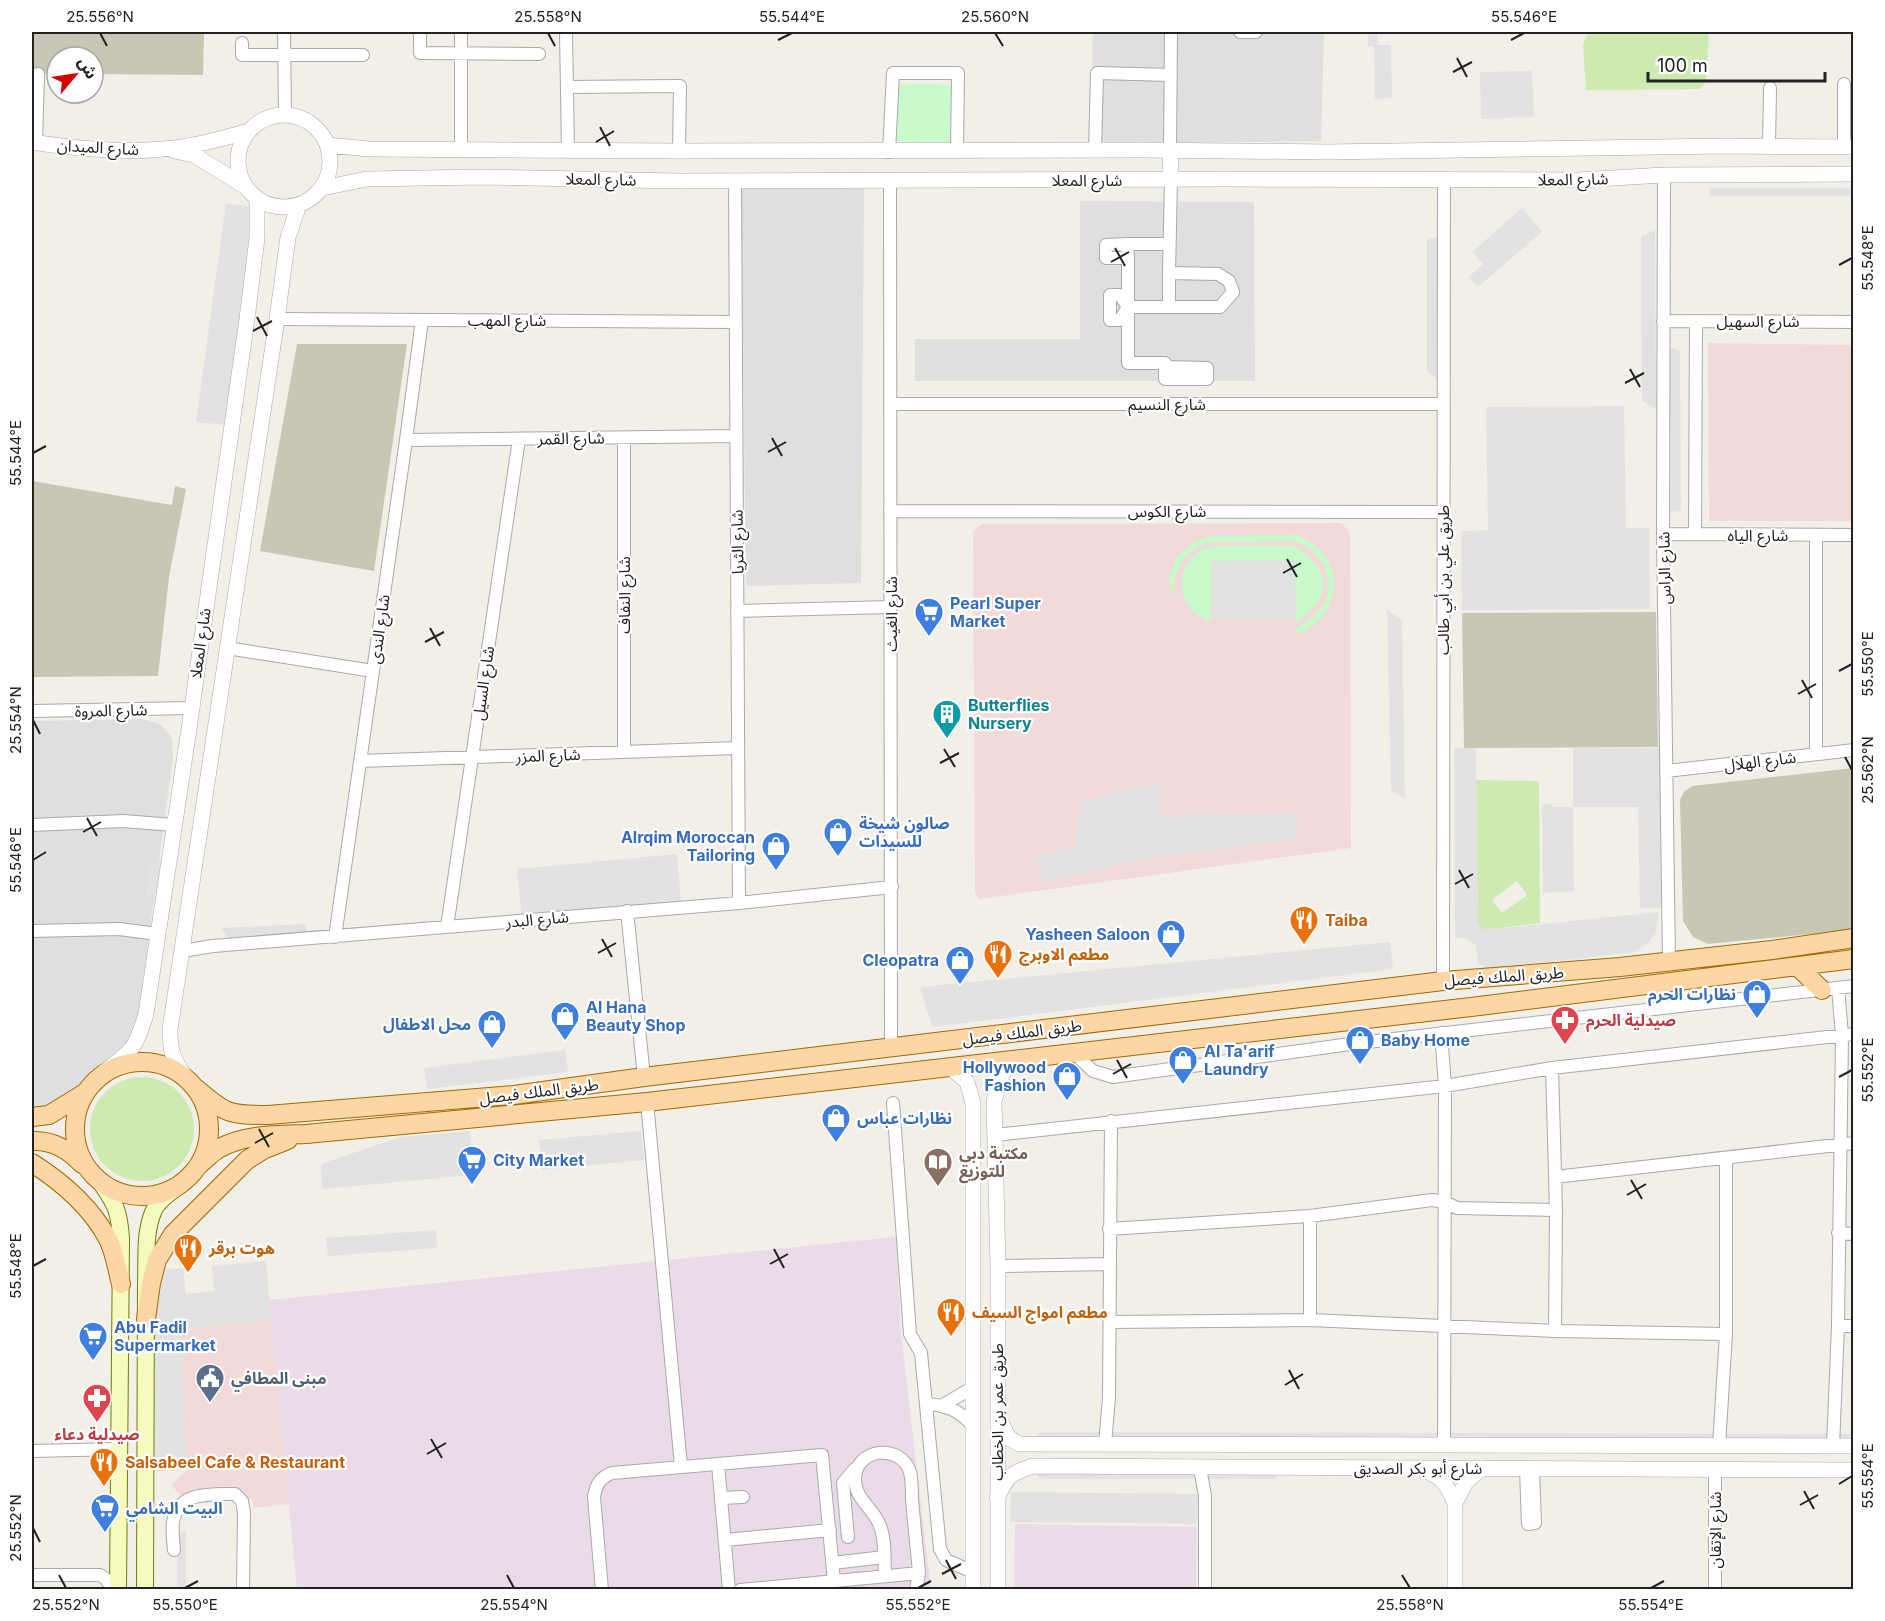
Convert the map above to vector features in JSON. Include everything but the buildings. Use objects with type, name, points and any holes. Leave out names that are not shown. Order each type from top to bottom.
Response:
[{"type":"main road","name":"طريق الملك فيصل","points":[[192,1084],[221,1109],[239,1115],[267,1115],[514,1095],[644,1077],[1443,981],[1620,967],[1772,950],[1854,938]]},
{"type":"main road","name":"طريق الملك فيصل","points":[[200,1164],[218,1150],[234,1143],[269,1136],[647,1102],[1471,1007],[1854,959]]},
{"type":"main road","points":[[1471,1007],[1532,992],[1661,975],[1668,971],[1669,961]]},
{"type":"main road","points":[[1798,967],[1830,989]]},
{"type":"main road","points":[[32,1118],[49,1115],[83,1094],[105,1071],[125,1063],[147,1061],[168,1067],[192,1084],[206,1107],[210,1126],[207,1146],[200,1164],[155,1209],[148,1233],[145,1590]]},
{"type":"main road","points":[[83,1094],[76,1113],[74,1134],[78,1153],[115,1203],[119,1216],[120,1447],[119,1559],[116,1590]]},
{"type":"main road","points":[[146,1319],[157,1260],[173,1234],[247,1160],[263,1150],[306,1134]]},
{"type":"main road","points":[[32,1141],[60,1146],[72,1154],[95,1177],[120,1193],[141,1197],[163,1194],[182,1184]]},
{"type":"main road","points":[[32,1163],[76,1197],[95,1218],[114,1254],[121,1284]]},
{"type":"main road","points":[[120,1447],[146,1444]]},
{"type":"street","points":[[284,32],[285,115]]},
{"type":"street","points":[[420,32],[420,53],[539,54]]},
{"type":"street","points":[[461,32],[461,150]]},
{"type":"street","points":[[566,32],[568,151]]},
{"type":"street","points":[[1169,307],[1171,32]]},
{"type":"street","points":[[1171,70],[1179,34],[1182,32]]},
{"type":"street","points":[[1240,32],[1256,32]]},
{"type":"street","points":[[242,43],[242,55],[363,55]]},
{"type":"street","points":[[1095,151],[1097,73],[1171,70]]},
{"type":"street","points":[[889,152],[893,73],[958,73],[957,151]]},
{"type":"street","points":[[34,142],[38,74]]},
{"type":"street","points":[[1844,84],[1849,147]]},
{"type":"street","points":[[567,87],[680,86],[679,152]]},
{"type":"street","points":[[1769,146],[1770,88]]},
{"type":"street","points":[[285,115],[298,117],[321,133],[327,145],[330,160],[328,175],[322,188],[312,199],[285,208],[270,205],[252,194],[240,175],[238,159],[249,131],[260,122],[285,115]]},
{"type":"street","name":"شارع الميدان","points":[[34,142],[102,148],[166,149],[216,141],[249,131]]},
{"type":"street","name":"شارع المعلا","points":[[327,145],[369,149],[679,152],[1170,150],[1328,152],[1849,147]]},
{"type":"street","name":"شارع الميدان","points":[[166,149],[194,155],[252,194]]},
{"type":"street","points":[[1301,179],[1296,175],[1293,167],[1294,161],[1303,158],[1421,157],[1444,150]]},
{"type":"street","points":[[1763,174],[1774,167],[1854,166]]},
{"type":"street","name":"شارع المعلا","points":[[322,188],[367,179],[482,177],[890,181],[1579,180],[1664,175],[1854,174]]},
{"type":"street","name":"شارع الراس","points":[[1664,175],[1663,534],[1669,961]]},
{"type":"street","name":"شارع الثريا","points":[[735,180],[739,903]]},
{"type":"street","name":"طريق علي بن أبي طالب","points":[[1443,981],[1444,180]]},
{"type":"street","name":"شارع الغيث","points":[[890,181],[891,1048]]},
{"type":"street","name":"شارع المعلا","points":[[105,1071],[128,1054],[138,1041],[146,1014],[248,312],[257,238],[252,194]]},
{"type":"street","name":"شارع المعلا","points":[[192,1084],[173,1059],[170,1029],[278,319],[288,237],[299,205]]},
{"type":"street","points":[[1127,244],[1128,363],[1165,363],[1165,367]]},
{"type":"street","points":[[1128,258],[1106,258],[1106,245],[1169,244]]},
{"type":"street","points":[[1128,307],[1220,307],[1233,292],[1229,281],[1218,274],[1169,273]]},
{"type":"street","name":"شارع المهب","points":[[278,319],[736,322]]},
{"type":"street","name":"شارع الندى","points":[[335,937],[422,320]]},
{"type":"street","name":"شارع السهيل","points":[[1663,321],[1854,322]]},
{"type":"street","points":[[1695,534],[1696,321]]},
{"type":"street","name":"شارع النسيم","points":[[890,404],[1443,404]]},
{"type":"street","name":"شارع القمر","points":[[406,440],[736,436]]},
{"type":"street","name":"شارع النفاف","points":[[624,438],[624,752]]},
{"type":"street","name":"شارع السيل","points":[[447,927],[519,439]]},
{"type":"street","name":"شارع الكوس","points":[[890,511],[1443,512]]},
{"type":"street","name":"شارع الياه","points":[[1663,534],[1854,535]]},
{"type":"street","points":[[1816,535],[1816,754]]},
{"type":"street","points":[[737,611],[891,607]]},
{"type":"street","points":[[227,648],[373,671]]},
{"type":"street","name":"شارع المروة","points":[[32,711],[191,708]]},
{"type":"street","name":"شارع المزر","points":[[360,762],[737,748]]},
{"type":"street","name":"شارع الهلال","points":[[1666,771],[1854,750]]},
{"type":"street","points":[[32,825],[123,821],[174,825]]},
{"type":"street","name":"شارع البدر","points":[[182,951],[213,946],[739,903],[892,887]]},
{"type":"street","points":[[627,911],[644,1077]]},
{"type":"street","points":[[32,931],[120,928],[158,934]]},
{"type":"street","points":[[1074,1052],[1093,1071],[1113,1077],[1441,1033],[1854,986]]},
{"type":"street","points":[[1830,989],[1848,1035],[1839,1145],[1838,1326],[1833,1446]]},
{"type":"street","points":[[1441,1033],[1445,1086],[1444,1444]]},
{"type":"street","points":[[995,1135],[1445,1086],[1552,1068],[1848,1035]]},
{"type":"street","name":"طريق عمر بن الخطاب","points":[[998,1590],[996,1092],[1002,1074],[1013,1059]]},
{"type":"street","name":"طريق عمر بن الخطاب","points":[[950,1067],[962,1076],[973,1096],[973,1590]]},
{"type":"street","points":[[1552,1068],[1556,1210],[1555,1331]]},
{"type":"street","points":[[647,1102],[681,1467]]},
{"type":"street","points":[[893,1102],[910,1334],[921,1353],[940,1549],[946,1560],[973,1572]]},
{"type":"street","points":[[1105,1444],[1109,1398],[1111,1121]]},
{"type":"street","points":[[1555,1177],[1854,1143]]},
{"type":"street","points":[[1719,1446],[1726,1334],[1726,1158]]},
{"type":"street","points":[[1109,1229],[1310,1216],[1432,1200],[1457,1208],[1556,1210]]},
{"type":"street","points":[[1310,1216],[1310,1320]]},
{"type":"street","points":[[973,1228],[979,1223],[987,1222],[997,1229]]},
{"type":"street","points":[[1838,1233],[1854,1233]]},
{"type":"street","points":[[998,1266],[1110,1264]]},
{"type":"street","points":[[1110,1322],[1310,1320],[1555,1331],[1726,1334]]},
{"type":"street","points":[[1838,1326],[1854,1326]]},
{"type":"street","points":[[943,1405],[972,1388]]},
{"type":"street","points":[[926,1404],[943,1405],[959,1412],[972,1425]]},
{"type":"street","name":"شارع أبو بكر الصديق","points":[[998,1417],[1009,1438],[1018,1444],[1854,1446]]},
{"type":"street","points":[[1259,1468],[1253,1462],[1253,1455],[1258,1451],[1328,1450],[1357,1444]]},
{"type":"street","points":[[1527,1469],[1563,1461],[1630,1461],[1637,1457],[1638,1450],[1625,1445]]},
{"type":"street","points":[[32,1451],[120,1447]]},
{"type":"street","points":[[848,1537],[843,1483],[866,1456],[882,1451],[899,1457],[910,1471],[919,1573],[916,1590]]},
{"type":"street","points":[[602,1590],[594,1497],[596,1486],[603,1477],[612,1473],[822,1455],[834,1581]]},
{"type":"street","points":[[718,1464],[729,1590]]},
{"type":"street","name":"شارع أبو بكر الصديق","points":[[997,1498],[1005,1480],[1015,1472],[1033,1466],[1854,1470]]},
{"type":"street","points":[[1200,1467],[1205,1496],[1205,1590]]},
{"type":"street","points":[[1420,1468],[1439,1476],[1455,1503]]},
{"type":"street","points":[[1455,1590],[1455,1503],[1460,1490],[1482,1468]]},
{"type":"street","points":[[855,1469],[855,1481],[860,1497],[880,1523],[885,1576]]},
{"type":"street","name":"شارع الإتقان","points":[[1715,1470],[1715,1590]]},
{"type":"street","points":[[174,1550],[173,1521],[180,1505],[190,1498],[204,1494],[235,1494],[242,1501],[244,1513],[243,1590]]},
{"type":"street","points":[[721,1498],[743,1497]]},
{"type":"street","points":[[725,1540],[830,1530]]},
{"type":"street","points":[[833,1563],[884,1557]]},
{"type":"street","points":[[100,1575],[119,1559]]},
{"type":"street","points":[[740,1590],[919,1573]]},
{"type":"street","points":[[32,1575],[100,1575],[116,1590]]},
{"type":"shaded area","points":[[32,32],[204,32],[203,75],[105,74],[105,45],[45,45],[45,74],[32,74]]},
{"type":"shaded area","points":[[1093,32],[1324,32],[1321,141],[1090,144]]},
{"type":"shaded area","points":[[1368,32],[1377,32],[1378,45],[1391,45],[1392,98],[1375,99],[1374,46],[1368,46]]},
{"type":"shaded area","points":[[1532,71],[1534,117],[1481,119],[1480,72]]},
{"type":"shaded area","points":[[741,188],[864,189],[861,583],[746,586]]},
{"type":"shaded area","points":[[1710,188],[1853,188],[1853,196],[1710,196]]},
{"type":"shaded area","points":[[1080,201],[1254,202],[1255,381],[915,381],[915,339],[1080,339]]},
{"type":"shaded area","points":[[226,203],[258,208],[227,425],[196,422]]},
{"type":"shaded area","points":[[1522,208],[1542,232],[1478,287],[1469,277],[1483,264],[1472,252]]},
{"type":"shaded area","points":[[1655,230],[1656,409],[1642,401],[1641,236]]},
{"type":"shaded area","points":[[1440,235],[1440,381],[1427,371],[1427,240]]},
{"type":"shaded area","points":[[1708,343],[1853,345],[1853,521],[1709,521]]},
{"type":"shaded area","points":[[297,344],[407,344],[374,571],[260,551]]},
{"type":"shaded area","points":[[1670,347],[1680,351],[1681,511],[1671,512]]},
{"type":"shaded area","points":[[1624,406],[1626,528],[1649,528],[1650,609],[1462,610],[1461,531],[1488,530],[1486,407]]},
{"type":"shaded area","points":[[32,481],[172,505],[175,486],[186,489],[169,577],[158,676],[32,677]]},
{"type":"shaded area","points":[[1342,523],[1350,533],[1351,848],[979,899],[975,892],[973,532],[982,524]]},
{"type":"shaded area","points":[[1295,560],[1296,619],[1212,619],[1211,561]]},
{"type":"shaded area","points":[[1387,610],[1402,620],[1405,799],[1391,790]]},
{"type":"shaded area","points":[[1656,612],[1658,747],[1464,748],[1462,613]]},
{"type":"shaded area","points":[[142,719],[160,724],[172,738],[173,757],[137,1025],[125,1049],[66,1102],[32,1111],[32,721]]},
{"type":"shaded area","points":[[1454,748],[1476,748],[1478,924],[1484,930],[1659,912],[1656,933],[1647,944],[1634,952],[1490,969],[1478,964],[1476,945],[1465,938],[1455,938]]},
{"type":"shaded area","points":[[1573,748],[1660,748],[1661,908],[1640,908],[1638,807],[1573,807]]},
{"type":"shaded area","points":[[1853,768],[1853,930],[1708,944],[1693,937],[1683,921],[1680,800],[1684,792],[1692,786]]},
{"type":"shaded area","points":[[1160,785],[1161,815],[1297,813],[1296,839],[1141,859],[1045,882],[1035,855],[1074,847],[1081,802],[1138,786]]},
{"type":"shaded area","points":[[1542,804],[1552,804],[1553,807],[1573,807],[1574,891],[1543,893]]},
{"type":"shaded area","points":[[677,854],[682,914],[523,929],[517,869]]},
{"type":"shaded area","points":[[162,859],[158,892],[146,896],[148,864]]},
{"type":"shaded area","points":[[304,924],[310,936],[230,942],[221,928]]},
{"type":"shaded area","points":[[1390,942],[1393,969],[932,1027],[920,987]]},
{"type":"shaded area","points":[[565,1050],[568,1072],[427,1089],[424,1068]]},
{"type":"shaded area","points":[[470,1131],[473,1175],[322,1189],[321,1164],[400,1137]]},
{"type":"shaded area","points":[[641,1131],[644,1160],[542,1170],[539,1140]]},
{"type":"shaded area","points":[[436,1230],[437,1248],[328,1256],[326,1238]]},
{"type":"shaded area","points":[[896,1237],[901,1334],[931,1589],[297,1589],[269,1300]]},
{"type":"shaded area","points":[[266,1261],[271,1320],[180,1329],[187,1470],[154,1471],[152,1308],[161,1269],[183,1268],[186,1294],[214,1291],[212,1266]]},
{"type":"shaded area","points":[[271,1320],[289,1504],[253,1508],[252,1499],[187,1501],[171,1485],[187,1470],[180,1329]]},
{"type":"shaded area","points":[[1040,1432],[1854,1434],[1853,1439],[1034,1438]]},
{"type":"shaded area","points":[[1034,1473],[1281,1473],[1274,1479],[1042,1479]]},
{"type":"shaded area","points":[[1011,1492],[1198,1494],[1197,1524],[1010,1522]]},
{"type":"shaded area","points":[[1015,1524],[1197,1527],[1196,1589],[1014,1589]]},
{"type":"shaded area","points":[[186,1530],[186,1589],[177,1590],[178,1535]]},
{"type":"green space","points":[[1709,32],[1706,81],[1700,89],[1586,90],[1583,45],[1587,35]]},
{"type":"green space","points":[[898,83],[951,85],[950,142],[896,141]]},
{"type":"green space","points":[[1297,535],[1313,543],[1325,555],[1330,564],[1334,584],[1330,604],[1325,613],[1316,623],[1298,634],[1295,629],[1313,617],[1326,601],[1328,581],[1324,565],[1313,551],[1296,541],[1210,542],[1195,548],[1182,561],[1175,578],[1172,597],[1169,577],[1177,557],[1192,543],[1209,536]]},
{"type":"green space","points":[[1216,546],[1294,546],[1316,564],[1323,584],[1322,594],[1316,604],[1295,623],[1295,560],[1211,561],[1211,622],[1194,612],[1187,604],[1182,586],[1184,571],[1191,559],[1203,550]]},
{"type":"green space","points":[[1476,780],[1539,781],[1540,923],[1484,930],[1478,924]],"holes":[[[1517,881],[1527,895],[1502,913],[1492,900]]]},
{"type":"green space","points":[[142,1077],[162,1081],[179,1092],[190,1109],[194,1129],[190,1149],[179,1166],[162,1177],[142,1181],[122,1177],[105,1166],[94,1149],[90,1129],[94,1109],[105,1092],[122,1081]]},
{"type":"place","name":"Pearl Super Market","points":[[929,638]]},
{"type":"place","name":"Butterflies Nursery","points":[[947,740]]},
{"type":"place","name":"صالون شيخة للسيدات","points":[[838,858]]},
{"type":"place","name":"Alrqim Moroccan Tailoring","points":[[776,872]]},
{"type":"place","name":"Taiba","points":[[1304,946]]},
{"type":"place","name":"Yasheen Saloon","points":[[1171,960]]},
{"type":"place","name":"مطعم الاوبرج","points":[[998,980]]},
{"type":"place","name":"Cleopatra","points":[[960,986]]},
{"type":"place","name":"نظارات الحرم","points":[[1757,1020]]},
{"type":"place","name":"Al Hana Beauty Shop","points":[[565,1042]]},
{"type":"place","name":"صيدلية الحرم","points":[[1565,1046]]},
{"type":"place","name":"محل الاطفال","points":[[492,1050]]},
{"type":"place","name":"Baby Home","points":[[1360,1066]]},
{"type":"place","name":"Al Ta'arif Laundry","points":[[1183,1086]]},
{"type":"place","name":"Hollywood Fashion","points":[[1067,1102]]},
{"type":"place","name":"نظارات عباس","points":[[836,1144]]},
{"type":"place","name":"City Market","points":[[472,1186]]},
{"type":"place","name":"مكتبة دبي للتوزيع","points":[[938,1188]]},
{"type":"place","name":"هوت برقر","points":[[188,1274]]},
{"type":"place","name":"مطعم امواج السيف","points":[[951,1338]]},
{"type":"place","name":"Abu Fadil Supermarket","points":[[93,1362]]},
{"type":"place","name":"مبنى المطافي","points":[[210,1404]]},
{"type":"place","name":"صيدلية دعاء","points":[[97,1424]]},
{"type":"place","name":"Salsabeel Cafe & Restaurant","points":[[104,1488]]},
{"type":"place","name":"البيت الشامي","points":[[105,1534]]}]
